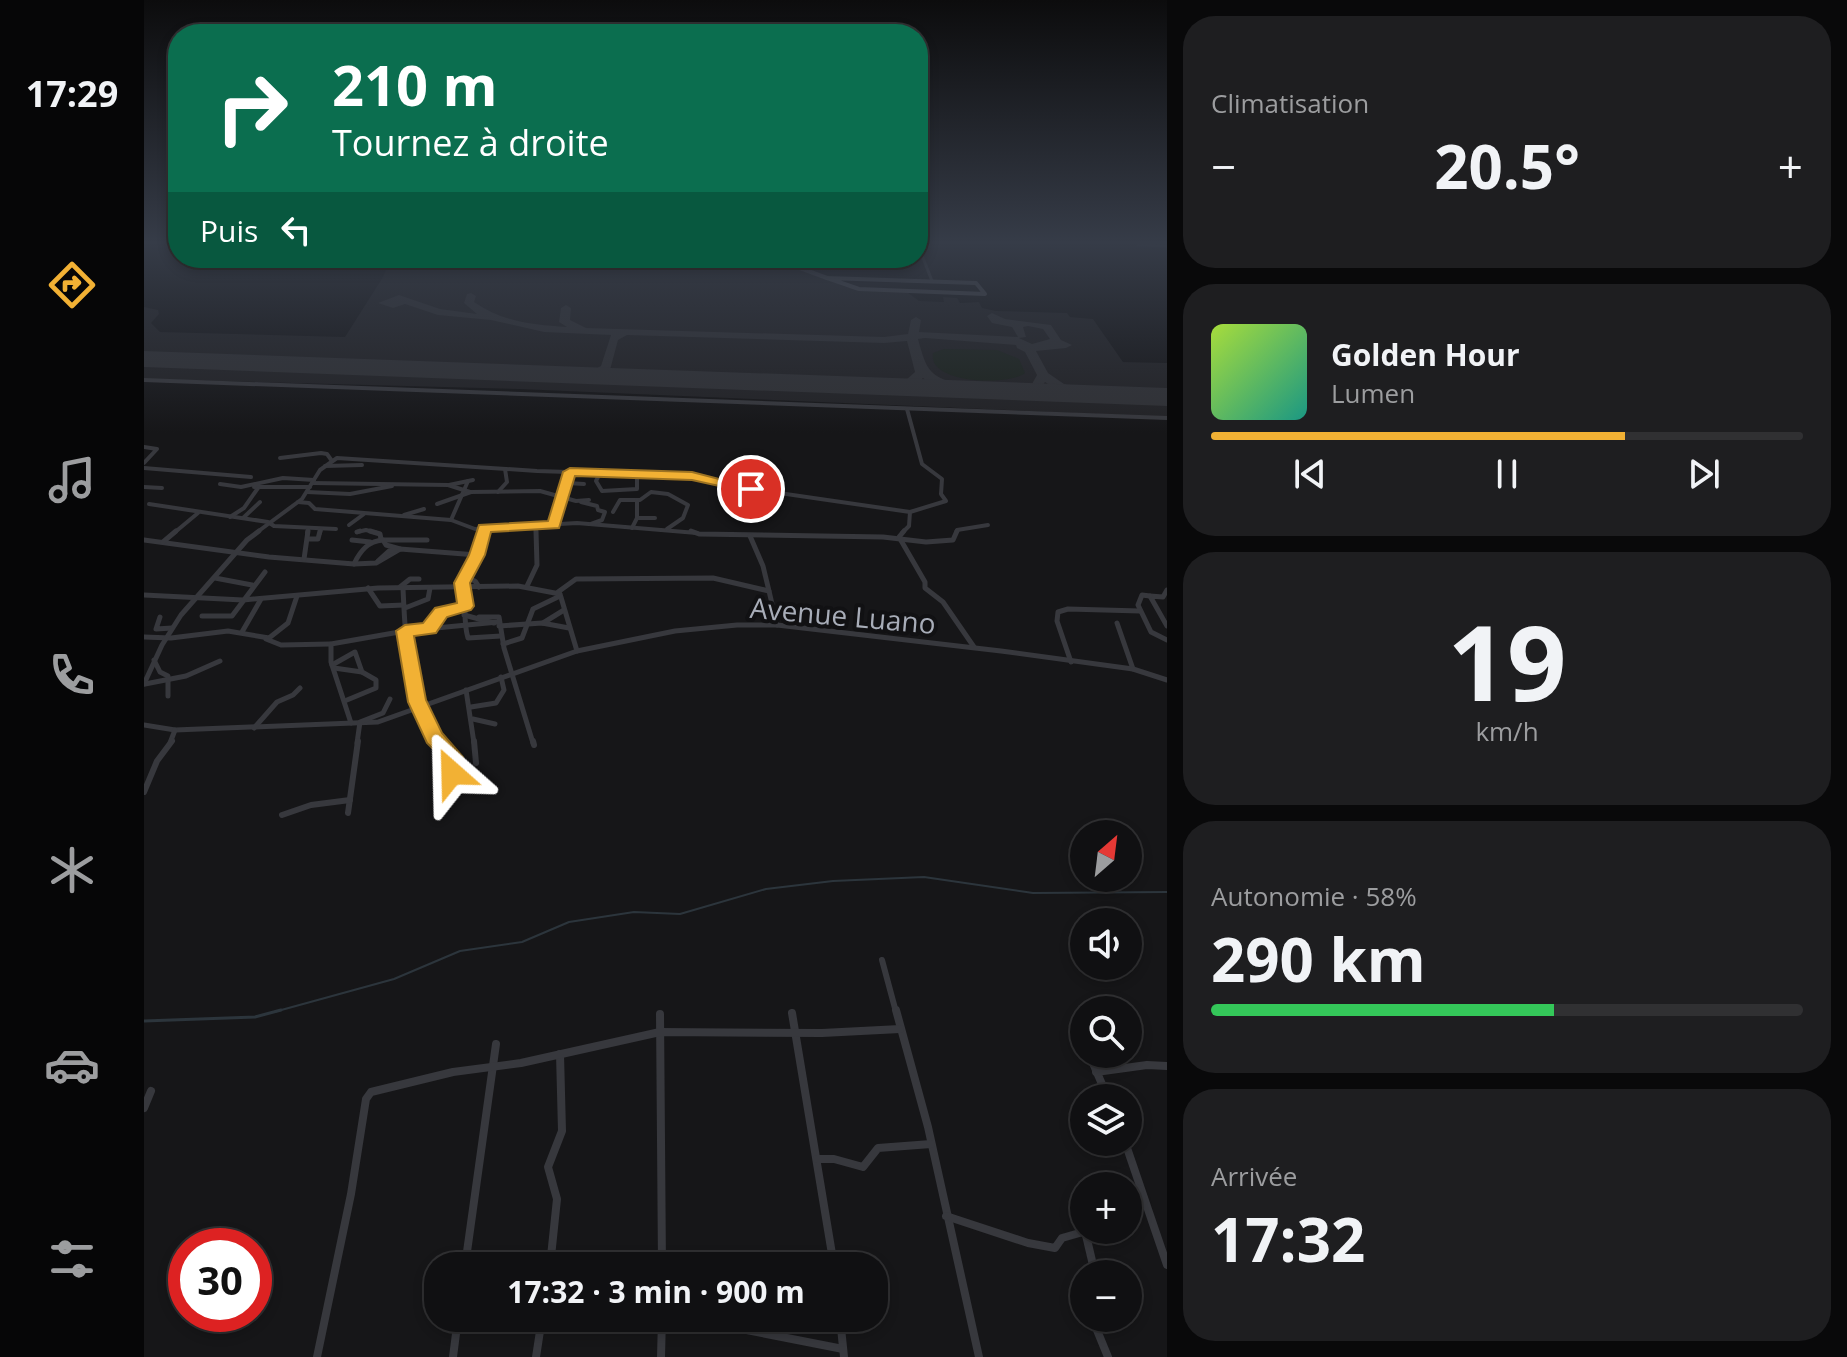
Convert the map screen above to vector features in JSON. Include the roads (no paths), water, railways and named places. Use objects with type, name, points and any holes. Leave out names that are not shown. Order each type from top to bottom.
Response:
[{"type":"street","points":[[144,380],[434,388],[1167,418]]},
{"type":"street","points":[[144,684],[165,638],[236,552],[268,522],[297,502],[324,466],[337,458],[704,477],[751,489],[910,512],[946,501],[941,495],[942,479],[922,464],[907,409]]},
{"type":"street","points":[[144,447],[157,449],[144,465]]},
{"type":"street","points":[[280,458],[318,453],[327,454],[332,461]]},
{"type":"street","points":[[144,465],[251,477]]},
{"type":"street","points":[[324,466],[362,465]]},
{"type":"street","points":[[498,492],[507,482],[504,468]]},
{"type":"street","points":[[554,525],[570,472]]},
{"type":"street","points":[[600,472],[596,481],[601,491],[618,492],[637,489],[636,472]]},
{"type":"street","points":[[249,486],[283,478],[310,487],[368,492],[398,484]]},
{"type":"street","points":[[220,484],[259,488],[448,485],[471,480],[451,520]]},
{"type":"street","points":[[567,483],[584,484]]},
{"type":"street","points":[[448,485],[471,492],[535,491],[589,500]]},
{"type":"street","points":[[144,487],[162,488]]},
{"type":"street","points":[[309,503],[310,487]]},
{"type":"street","points":[[230,517],[244,508],[259,488]]},
{"type":"street","points":[[613,512],[620,500],[637,500],[654,491],[668,494],[687,504],[683,518],[667,529]]},
{"type":"street","points":[[437,504],[471,492]]},
{"type":"street","points":[[632,528],[637,518],[637,500]]},
{"type":"street","points":[[581,501],[583,505],[597,506],[598,510],[605,512],[604,518],[610,527]]},
{"type":"street","points":[[242,518],[260,502]]},
{"type":"street","points":[[297,502],[309,503],[315,509],[451,520],[475,529],[591,524],[750,536],[899,537],[926,542],[951,541],[957,530],[988,525]]},
{"type":"street","points":[[149,504],[268,522],[274,526],[336,529]]},
{"type":"street","points":[[404,516],[424,509]]},
{"type":"street","points":[[162,543],[199,512]]},
{"type":"street","points":[[899,537],[909,528],[910,512]]},
{"type":"street","points":[[349,525],[366,513]]},
{"type":"street","points":[[591,524],[604,518]]},
{"type":"street","points":[[637,518],[655,518]]},
{"type":"street","points":[[527,587],[537,565],[536,526]]},
{"type":"street","points":[[485,528],[477,555],[464,577],[465,626],[468,638],[493,635],[498,628]]},
{"type":"street","points":[[304,559],[308,529]]},
{"type":"street","points":[[308,539],[319,538],[321,529]]},
{"type":"street","points":[[357,532],[371,530],[380,534],[386,545],[399,549],[477,555]]},
{"type":"street","points":[[750,536],[763,566],[777,625]]},
{"type":"street","points":[[899,537],[925,582],[925,588],[943,602],[974,648]]},
{"type":"street","points":[[144,540],[354,564],[376,563],[399,549]]},
{"type":"street","points":[[352,540],[404,540],[407,544],[427,540]]},
{"type":"street","points":[[354,564],[358,554],[372,542]]},
{"type":"street","points":[[202,616],[231,617],[265,572]]},
{"type":"street","points":[[464,577],[475,581],[479,587]]},
{"type":"street","points":[[215,578],[253,585]]},
{"type":"street","points":[[503,644],[522,638],[533,609],[559,594],[572,580],[713,578],[769,591]]},
{"type":"street","points":[[401,588],[410,579],[419,579]]},
{"type":"street","points":[[144,595],[243,600],[368,588],[479,587],[527,587],[559,594]]},
{"type":"street","points":[[368,588],[376,603],[382,607],[405,607],[428,599],[430,588]]},
{"type":"street","points":[[401,588],[411,682],[434,737],[453,757],[452,773]]},
{"type":"street","points":[[1167,590],[1163,597],[1142,595],[1138,603],[1151,632],[1167,640]]},
{"type":"street","points":[[559,594],[577,651]]},
{"type":"street","points":[[265,638],[275,636],[288,623],[297,596]]},
{"type":"street","points":[[1150,596],[1167,626]]},
{"type":"street","points":[[242,632],[262,598]]},
{"type":"street","points":[[233,600],[238,606]]},
{"type":"street","points":[[430,629],[432,620],[441,612],[465,606]]},
{"type":"street","points":[[1071,662],[1057,621],[1058,612],[1068,609],[1140,611]]},
{"type":"street","points":[[542,623],[564,610]]},
{"type":"street","points":[[464,615],[497,615],[498,628],[526,710],[534,745]]},
{"type":"street","points":[[160,617],[156,629],[172,628]]},
{"type":"street","points":[[144,637],[242,632],[281,645],[331,644],[405,631],[465,626],[498,628],[542,623],[569,628]]},
{"type":"street","points":[[1117,623],[1133,669]]},
{"type":"street","name":"Avenue Luano","points":[[144,725],[175,730],[378,722],[577,651],[675,631],[737,625],[777,625],[974,648],[1133,669],[1167,680]]},
{"type":"street","points":[[331,644],[329,650],[333,666],[347,700],[351,723]]},
{"type":"street","points":[[333,666],[353,652],[362,672]]},
{"type":"street","points":[[154,660],[168,678],[168,696]]},
{"type":"street","points":[[144,684],[186,676],[220,661]]},
{"type":"street","points":[[333,666],[374,678],[377,687],[347,700]]},
{"type":"street","points":[[471,707],[496,703],[504,690],[501,677]]},
{"type":"street","points":[[253,728],[265,721],[274,705],[293,697],[300,688]]},
{"type":"street","points":[[466,690],[473,718],[476,763]]},
{"type":"street","points":[[348,813],[360,722],[382,715],[390,699]]},
{"type":"street","points":[[473,718],[489,725],[495,724]]},
{"type":"street","points":[[144,792],[155,765],[174,739],[175,730]]},
{"type":"street","points":[[282,815],[311,805],[350,800]]},
{"type":"street","points":[[882,960],[931,1144],[979,1357]]},
{"type":"street","points":[[792,1013],[832,1252]]},
{"type":"street","points":[[660,1014],[662,1252]]},
{"type":"street","points":[[317,1357],[351,1194],[366,1099],[381,1088],[660,1032],[900,1029]]},
{"type":"street","points":[[467,1252],[496,1044]]},
{"type":"street","points":[[551,1252],[557,1199],[548,1167],[562,1131],[560,1054]]},
{"type":"street","points":[[1096,1072],[1147,1065],[1167,1066]]},
{"type":"street","points":[[1094,1068],[1102,1084]]},
{"type":"street","points":[[144,1108],[151,1091]]},
{"type":"street","points":[[817,1159],[834,1159],[863,1167],[878,1148],[931,1144]]},
{"type":"street","points":[[1142,1195],[1167,1265]]},
{"type":"street","points":[[946,1216],[970,1219],[1041,1247],[1055,1248],[1062,1238],[1070,1236]]},
{"type":"street","points":[[453,1357],[456,1332]]},
{"type":"street","points":[[536,1357],[540,1332]]},
{"type":"street","points":[[661,1357],[662,1332]]},
{"type":"street","points":[[749,1332],[844,1353],[842,1332]]},
{"type":"street","points":[[1098,1332],[1108,1357]]},
{"type":"waterway","points":[[274,1012],[394,979],[460,951],[522,942],[569,922],[634,912],[680,914],[766,889],[833,881],[924,877],[1033,893],[1167,892]]},
{"type":"waterway","points":[[144,1021],[255,1017],[281,1010]]}]
